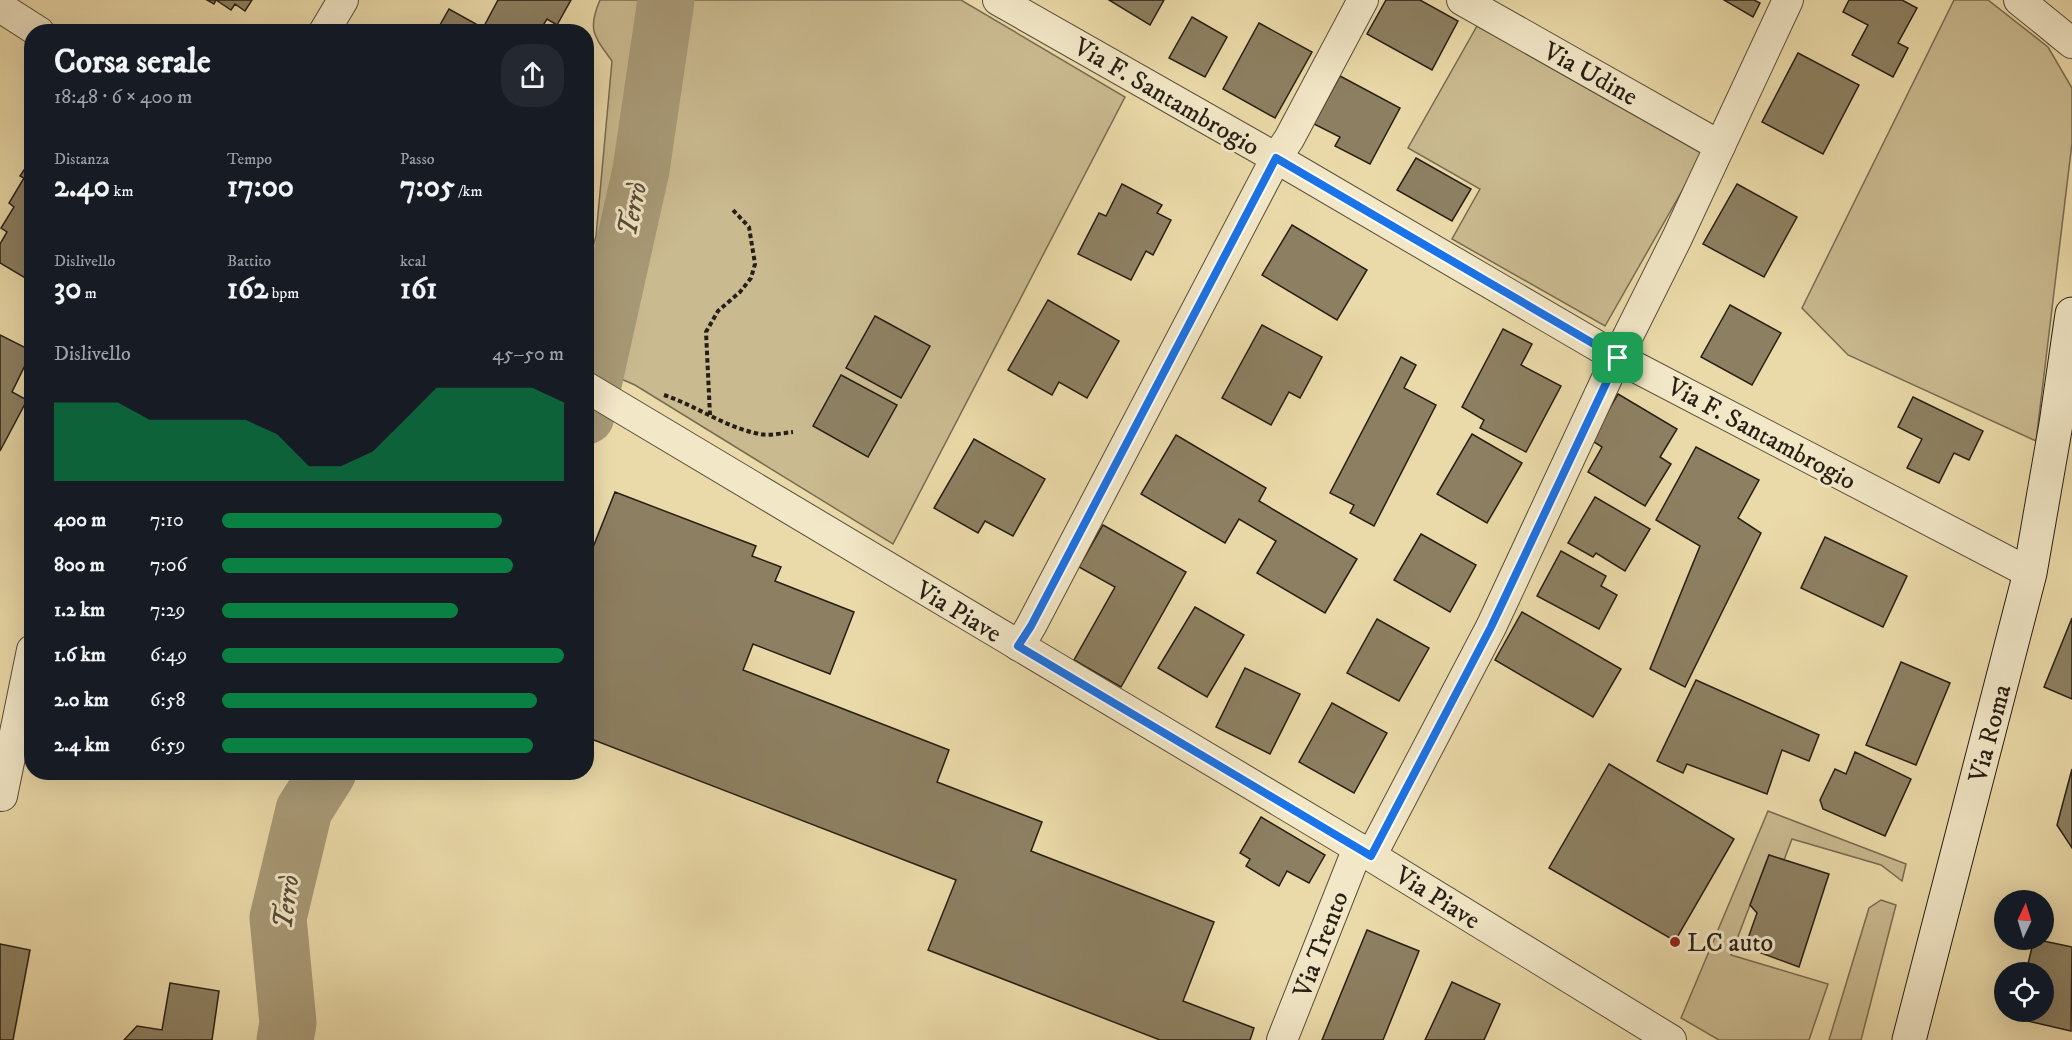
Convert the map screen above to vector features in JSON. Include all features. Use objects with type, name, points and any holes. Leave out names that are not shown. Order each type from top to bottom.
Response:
[{"type":"street","points":[[329,24],[343,0]]},
{"type":"street","name":"Via F. Santambrogio","points":[[998,0],[1276,158],[1618,358],[2030,573]]},
{"type":"street","points":[[1018,646],[1031,626],[1276,158],[1289,139],[1363,0]]},
{"type":"street","name":"Via Udine","points":[[1462,0],[1720,146]]},
{"type":"street","name":"Via Trento","points":[[1282,1040],[1364,852],[1491,627],[1788,0]]},
{"type":"street","points":[[2019,0],[2072,43]]},
{"type":"street","points":[[0,7],[27,24]]},
{"type":"street","name":"Via Roma","points":[[1909,1040],[2030,573],[2056,424],[2072,314]]},
{"type":"street","name":"Via Piave","points":[[594,392],[1364,852],[1671,1040]]},
{"type":"street","points":[[2,796],[24,689]]},
{"type":"path","points":[[710,416],[706,332],[718,311],[740,292],[751,278],[755,264],[749,227],[733,210]]},
{"type":"path","points":[[627,411],[646,390],[684,402],[734,427],[762,435],[793,432]]},
{"type":"shaded area","points":[[600,0],[657,0],[640,135],[595,339],[594,243],[612,61],[594,32],[596,10]]},
{"type":"shaded area","points":[[679,0],[961,0],[1125,97],[893,544],[635,385],[605,372],[664,124],[664,99],[679,67],[687,22]]},
{"type":"shaded area","points":[[1954,0],[1988,0],[2048,47],[2072,88],[2072,143],[2036,441],[1848,355],[1802,308]]},
{"type":"shaded area","points":[[1477,26],[1703,154],[1605,326],[1452,239],[1480,189],[1408,148]]},
{"type":"shaded area","points":[[1768,811],[1906,864],[1902,881],[1881,865],[1792,839],[1784,860],[1769,855],[1731,955],[1828,984],[1809,1040],[1719,1040],[1681,1018]]},
{"type":"shaded area","points":[[1881,900],[1896,905],[1861,1040],[1829,1040],[1869,908]]},
{"type":"building","points":[[216,0],[252,0],[245,11],[235,4],[231,10]]},
{"type":"building","points":[[498,0],[571,0],[558,24],[547,19],[544,24],[485,24]]},
{"type":"building","points":[[1109,0],[1164,0],[1150,25]]},
{"type":"building","points":[[1386,0],[1420,0],[1458,21],[1432,70],[1367,34]]},
{"type":"building","points":[[1724,0],[1754,0],[1760,3],[1753,17]]},
{"type":"building","points":[[1849,0],[1902,0],[1917,8],[1898,43],[1908,48],[1893,77],[1852,55],[1868,25],[1843,12]]},
{"type":"building","points":[[449,9],[476,24],[441,24]]},
{"type":"building","points":[[1192,17],[1227,37],[1205,77],[1169,58]]},
{"type":"building","points":[[1259,23],[1312,52],[1275,118],[1223,89]]},
{"type":"building","points":[[1798,53],[1859,85],[1823,154],[1762,122]]},
{"type":"building","points":[[1340,76],[1400,108],[1370,164],[1335,146],[1340,137],[1314,124]]},
{"type":"building","points":[[1416,158],[1471,189],[1452,221],[1397,190]]},
{"type":"building","points":[[24,178],[24,277],[0,263],[0,244],[7,232],[1,228],[14,207],[9,203]]},
{"type":"building","points":[[1122,184],[1162,205],[1157,213],[1171,220],[1153,255],[1146,251],[1131,280],[1078,254],[1099,213],[1106,216]]},
{"type":"building","points":[[1737,184],[1797,217],[1764,277],[1703,244]]},
{"type":"building","points":[[1292,225],[1367,270],[1337,320],[1262,275]]},
{"type":"building","points":[[1048,300],[1119,341],[1087,398],[1059,382],[1052,395],[1008,370]]},
{"type":"building","points":[[1730,305],[1781,333],[1752,385],[1701,357]]},
{"type":"building","points":[[875,316],[930,346],[901,398],[846,368]]},
{"type":"building","points":[[1262,325],[1322,357],[1300,398],[1289,392],[1271,425],[1222,398]]},
{"type":"building","points":[[1503,329],[1532,344],[1521,365],[1561,386],[1526,452],[1480,428],[1484,420],[1462,407]]},
{"type":"building","points":[[0,335],[24,347],[24,367],[12,392],[24,398],[24,406],[0,451]]},
{"type":"building","points":[[1401,357],[1416,365],[1404,388],[1436,405],[1374,526],[1350,513],[1354,505],[1330,493]]},
{"type":"building","points":[[841,375],[897,405],[868,457],[813,426]]},
{"type":"building","points":[[1618,394],[1677,429],[1660,457],[1671,464],[1645,506],[1588,472],[1602,447],[1591,440]]},
{"type":"building","points":[[1913,397],[1983,431],[1969,460],[1954,453],[1939,483],[1907,468],[1922,439],[1898,427]]},
{"type":"building","points":[[1472,434],[1522,463],[1487,523],[1437,494]]},
{"type":"building","points":[[1176,435],[1266,488],[1259,501],[1357,559],[1325,613],[1257,573],[1276,541],[1239,519],[1225,543],[1141,494]]},
{"type":"building","points":[[974,439],[1045,479],[1013,536],[985,521],[978,533],[934,508]]},
{"type":"building","points":[[1696,447],[1759,480],[1738,518],[1761,533],[1685,687],[1650,669],[1700,546],[1656,520]]},
{"type":"building","points":[[615,492],[756,546],[752,556],[781,567],[775,581],[854,612],[830,674],[753,644],[743,670],[949,750],[937,782],[1042,822],[1031,851],[1214,922],[1183,1001],[1254,1028],[1250,1040],[1160,1040],[928,950],[956,880],[594,740],[594,545]]},
{"type":"building","points":[[1595,497],[1650,529],[1625,571],[1596,553],[1593,557],[1568,543]]},
{"type":"building","points":[[1103,525],[1186,572],[1121,687],[1074,660],[1115,587],[1079,567]]},
{"type":"building","points":[[1421,534],[1476,565],[1450,612],[1394,580]]},
{"type":"building","points":[[1825,537],[1907,576],[1883,627],[1801,588]]},
{"type":"building","points":[[1561,551],[1606,576],[1601,586],[1617,595],[1599,629],[1537,596]]},
{"type":"building","points":[[1195,607],[1244,635],[1207,697],[1158,668]]},
{"type":"building","points":[[1522,612],[1621,669],[1593,717],[1495,660]]},
{"type":"building","points":[[2072,618],[2072,699],[2044,687]]},
{"type":"building","points":[[1377,619],[1429,648],[1399,701],[1347,673]]},
{"type":"building","points":[[1901,662],[1950,683],[1916,765],[1866,745]]},
{"type":"building","points":[[1245,668],[1300,694],[1270,754],[1216,727]]},
{"type":"building","points":[[1696,680],[1819,735],[1809,761],[1782,750],[1767,794],[1687,764],[1683,773],[1657,761]]},
{"type":"building","points":[[1332,703],[1387,733],[1354,793],[1299,762]]},
{"type":"building","points":[[1855,752],[1911,779],[1885,836],[1823,809],[1820,800],[1835,769],[1846,774]]},
{"type":"building","points":[[1609,764],[1734,839],[1675,941],[1549,868]]},
{"type":"building","points":[[2072,769],[2072,848],[2057,825]]},
{"type":"building","points":[[1261,817],[1325,855],[1309,883],[1287,871],[1279,886],[1246,866],[1250,859],[1240,853]]},
{"type":"building","points":[[1769,855],[1829,874],[1799,967],[1745,947],[1757,913],[1750,905]]},
{"type":"building","points":[[1367,930],[1419,951],[1383,1040],[1322,1040]]},
{"type":"building","points":[[2054,943],[2072,947],[2071,1031],[2032,1022],[2054,1022],[2054,962],[2028,962],[2031,950],[2054,950]]},
{"type":"building","points":[[0,944],[30,950],[13,1040],[0,1040]]},
{"type":"building","points":[[1452,982],[1500,1004],[1484,1040],[1425,1040]]},
{"type":"building","points":[[170,983],[219,991],[212,1040],[124,1040],[137,1026],[162,1030]]},
{"type":"waterway","name":"Terrò","points":[[594,380],[641,170],[666,0]]},
{"type":"waterway","name":"Terrò","points":[[285,1040],[288,1023],[278,918],[304,810],[323,780]]},
{"type":"place","name":"LC auto","points":[[1675,942]]},
{"type":"route","points":[[1276,158],[1618,358],[1491,627],[1371,856],[1018,646],[1031,626],[1276,158]]}]
